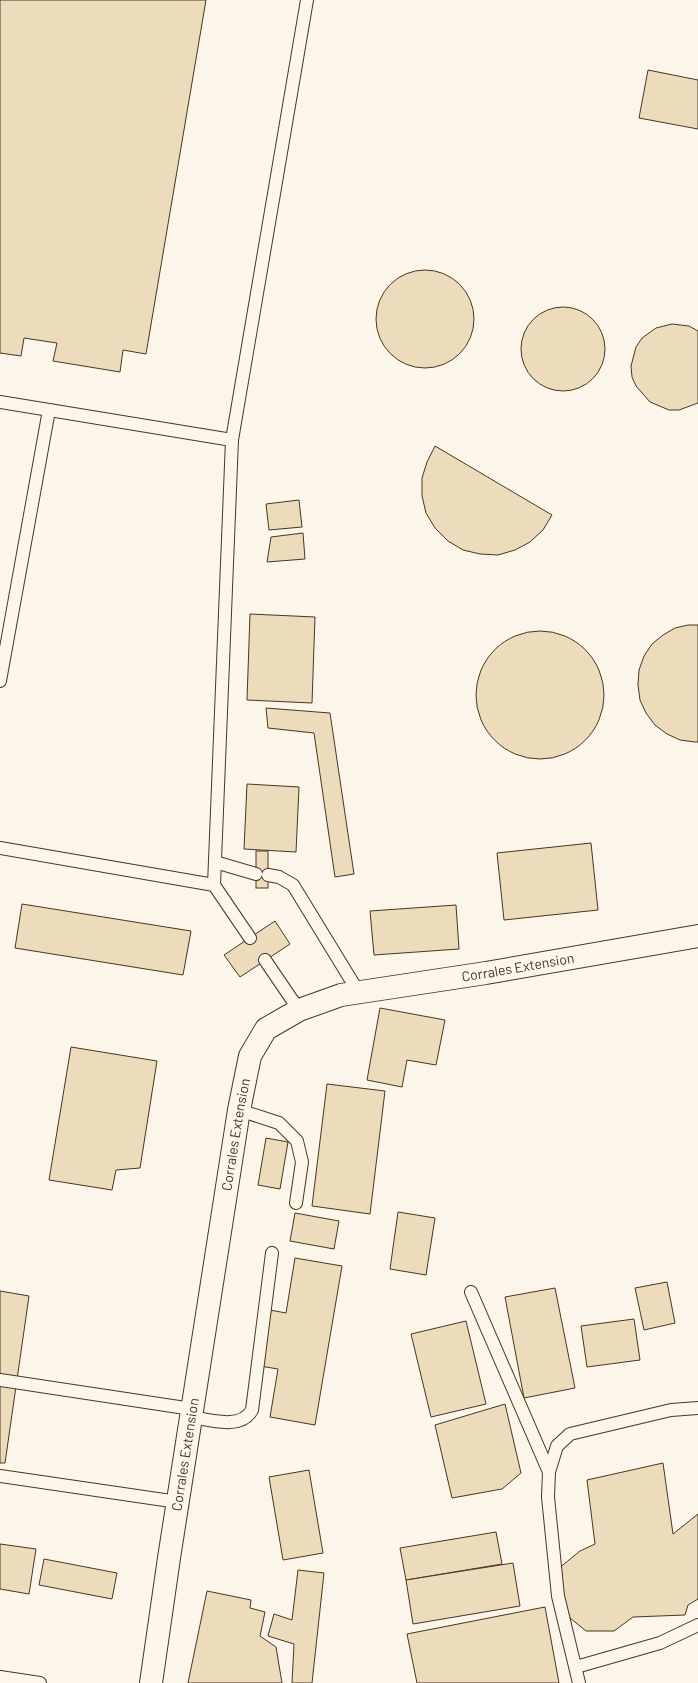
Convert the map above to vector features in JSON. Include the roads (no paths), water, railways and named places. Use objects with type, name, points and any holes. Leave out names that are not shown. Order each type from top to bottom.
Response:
[{"type":"main road","name":"Corrales Extension","points":[[151,1683],[239,1110],[250,1056],[266,1029],[299,1010],[341,996],[486,973],[698,936]]},
{"type":"lane","points":[[250,938],[214,885],[232,440],[307,0]]},
{"type":"lane","points":[[0,402],[232,440]]},
{"type":"lane","points":[[0,681],[49,410]]},
{"type":"lane","points":[[0,848],[214,885]]},
{"type":"lane","points":[[215,862],[279,877],[293,885],[359,993]]},
{"type":"lane","points":[[265,960],[299,1010]]},
{"type":"lane","points":[[239,1110],[279,1123],[297,1141],[302,1162],[296,1203]]},
{"type":"lane","points":[[0,1380],[236,1422],[248,1417],[252,1410],[272,1253]]},
{"type":"lane","points":[[471,1292],[549,1472]]},
{"type":"lane","points":[[579,1683],[558,1596],[548,1497],[549,1472],[557,1446],[570,1434],[671,1410],[698,1408]]},
{"type":"lane","points":[[0,1476],[178,1502]]},
{"type":"lane","points":[[576,1666],[660,1643],[698,1625]]},
{"type":"lane","points":[[0,1677],[40,1683]]}]
